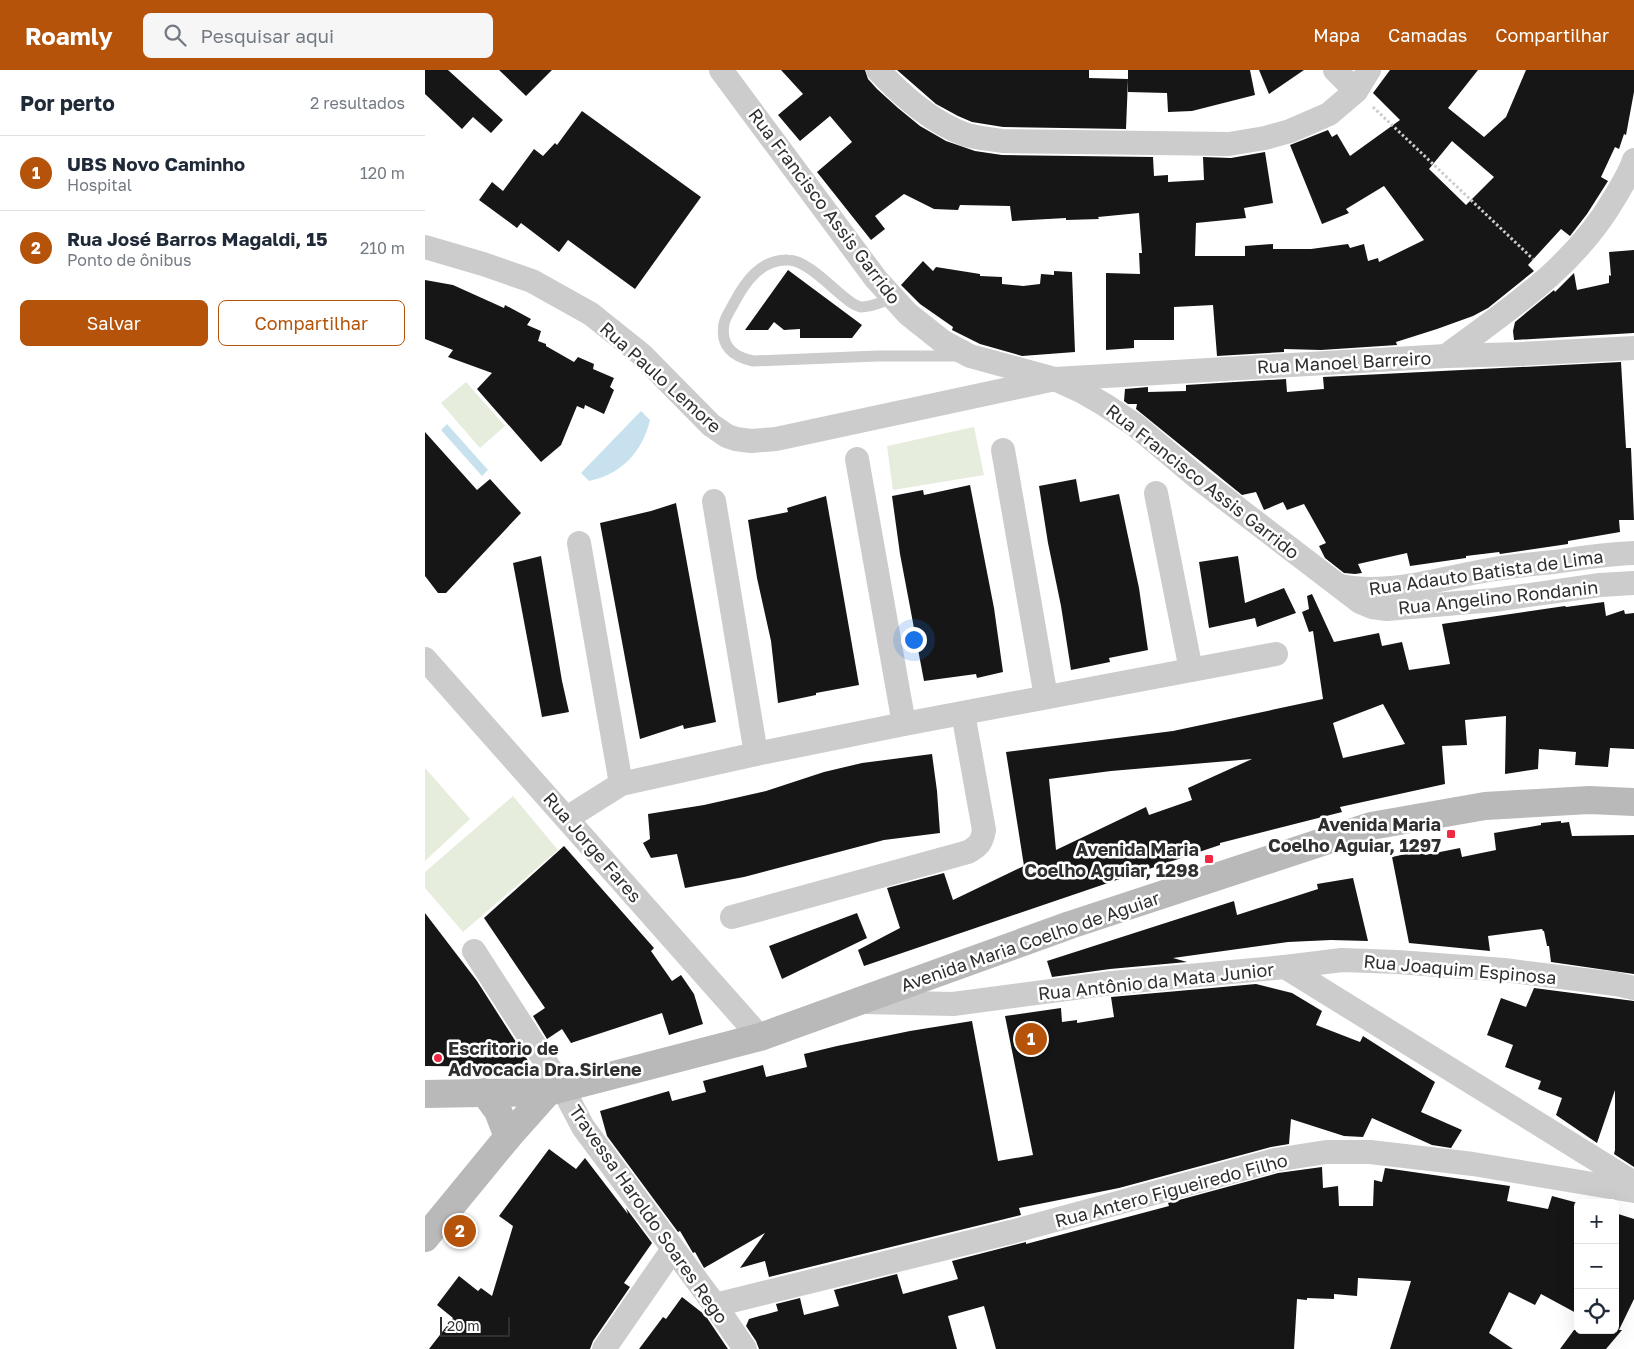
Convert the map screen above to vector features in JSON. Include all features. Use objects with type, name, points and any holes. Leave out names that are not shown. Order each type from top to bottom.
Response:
[{"type":"main road","name":"Avenida Maria Coelho de Aguiar","points":[[425,1094],[555,1091],[760,1037],[1070,925],[1371,826],[1485,806],[1589,800],[1634,802]]},
{"type":"main road","points":[[425,1238],[508,1138],[555,1091]]},
{"type":"main road","points":[[484,1092],[498,1111],[508,1138]]},
{"type":"street","name":"Rua Francisco Assis Garrido","points":[[721,70],[876,279],[909,314],[942,342],[970,356],[1055,379],[1105,405],[1135,425],[1198,478],[1338,585]]},
{"type":"street","points":[[877,70],[900,95],[937,121],[965,135],[1002,141],[1229,144],[1265,138],[1290,131],[1329,114],[1356,91],[1369,70]]},
{"type":"street","points":[[1335,70],[1356,91]]},
{"type":"street","points":[[1445,356],[1552,276],[1567,261],[1602,220],[1631,170],[1634,160]]},
{"type":"street","name":"Rua Paulo Lemore","points":[[425,247],[532,281],[591,314],[641,354],[711,425],[727,436],[736,439],[751,441],[776,439],[1055,379]]},
{"type":"street","name":"Rua Manoel Barreiro","points":[[1055,379],[1445,356],[1634,348]]},
{"type":"street","points":[[1003,450],[1046,697]]},
{"type":"street","points":[[857,459],[904,724]]},
{"type":"street","points":[[1155,493],[1191,670]]},
{"type":"street","points":[[714,501],[756,754]]},
{"type":"street","points":[[579,543],[621,784]]},
{"type":"street","name":"Rua Adauto Batista de Lima","points":[[1338,585],[1357,589],[1374,589],[1410,585],[1491,570],[1594,556],[1634,553]]},
{"type":"street","name":"Rua Angelino Rondanin","points":[[1338,585],[1360,602],[1372,607],[1387,609],[1495,600],[1600,585],[1634,583]]},
{"type":"street","points":[[567,818],[621,784],[904,724],[1276,654]]},
{"type":"street","name":"Rua Jorge Fares","points":[[425,659],[760,1037]]},
{"type":"street","points":[[732,917],[968,852],[977,847],[983,840],[984,830],[963,713]]},
{"type":"street","name":"Travessa Haroldo Soares Rego","points":[[474,951],[555,1091],[715,1305],[745,1349]]},
{"type":"street","name":"Rua Joaquim Espinosa","points":[[1285,967],[1342,960],[1398,962],[1504,970],[1634,988]]},
{"type":"street","name":"Rua Antônio da Mata Junior","points":[[857,1001],[953,1004],[1112,983],[1285,967],[1634,1183]]},
{"type":"street","name":"Rua Antero Figueiredo Filho","points":[[715,1305],[1015,1231],[1275,1160],[1326,1152],[1370,1152],[1473,1164],[1634,1191]]},
{"type":"street","points":[[604,1349],[673,1249]]},
{"type":"lane","points":[[894,298],[869,306],[857,306],[803,264],[790,260],[781,260],[766,265],[752,276],[744,286],[724,323],[724,337],[728,348],[739,358],[753,361],[890,355],[970,356]]},
{"type":"path","points":[[1356,91],[1552,276]]},
{"type":"green space","points":[[466,382],[505,426],[480,448],[441,403]]},
{"type":"green space","points":[[974,427],[984,475],[893,490],[887,446]]},
{"type":"green space","points":[[425,768],[470,819],[425,861]]},
{"type":"green space","points":[[513,796],[558,850],[463,932],[425,888],[425,872]]},
{"type":"water","points":[[641,411],[650,420],[636,452],[621,467],[601,478],[589,481],[581,473]]},
{"type":"water","points":[[447,424],[488,470],[482,476],[441,430]]},
{"type":"building","points":[[425,70],[448,70],[503,120],[491,133],[473,117],[462,129],[425,94]]},
{"type":"building","points":[[499,70],[552,70],[526,96]]},
{"type":"building","points":[[781,70],[865,70],[868,79],[898,108],[920,126],[946,141],[975,151],[1002,155],[1153,157],[1154,176],[1168,175],[1168,182],[1204,180],[1203,157],[1231,158],[1265,152],[1273,203],[1244,208],[1246,218],[1196,223],[1195,256],[1245,256],[1245,246],[1273,244],[1273,249],[1311,249],[1348,244],[1350,248],[1364,244],[1368,261],[1378,258],[1379,262],[1424,240],[1384,186],[1346,209],[1349,213],[1322,224],[1290,145],[1328,130],[1332,137],[1337,134],[1350,156],[1400,120],[1373,93],[1390,70],[1478,70],[1448,108],[1484,137],[1506,117],[1526,70],[1634,70],[1634,92],[1626,135],[1624,134],[1619,149],[1615,147],[1601,177],[1608,181],[1570,236],[1561,229],[1528,265],[1534,271],[1488,308],[1473,316],[1396,342],[1397,345],[1321,350],[1284,349],[1284,352],[1217,356],[1213,305],[1174,307],[1174,340],[1134,340],[1134,348],[1106,350],[1106,273],[1140,274],[1139,253],[1142,253],[1139,213],[1098,217],[1099,219],[1066,220],[1066,218],[1012,221],[1010,206],[960,205],[958,210],[934,209],[904,194],[875,216],[885,229],[871,240],[817,172],[852,142],[830,116],[800,141],[778,115],[803,94]],"holes":[[[1452,141],[1494,177],[1466,205],[1429,169]]]},
{"type":"building","points":[[897,70],[1089,70],[1089,78],[1128,79],[1126,129],[1003,127],[972,122],[936,104]]},
{"type":"building","points":[[1128,70],[1250,70],[1255,95],[1192,111],[1168,112],[1167,93],[1128,92]]},
{"type":"building","points":[[1259,70],[1304,70],[1269,94]]},
{"type":"building","points":[[582,111],[701,197],[635,289],[568,240],[559,252],[521,223],[517,228],[479,200],[492,182],[503,191],[534,149],[543,156],[555,143],[557,145]]},
{"type":"building","points":[[1634,250],[1634,333],[1514,340],[1515,322],[1554,290],[1555,292],[1574,273],[1577,290],[1609,283],[1609,275],[1611,276],[1609,252]]},
{"type":"building","points":[[923,261],[933,271],[936,267],[980,274],[980,276],[1002,277],[1002,284],[1023,286],[1040,284],[1041,274],[1054,275],[1054,271],[1072,272],[1075,352],[1022,356],[980,344],[952,330],[953,327],[920,304],[901,285]]},
{"type":"building","points":[[788,270],[862,325],[852,338],[800,338],[800,329],[784,330],[774,322],[768,330],[745,330]]},
{"type":"building","points":[[425,280],[453,285],[504,308],[505,305],[531,319],[527,325],[541,331],[538,341],[574,362],[578,357],[594,364],[593,369],[614,378],[610,387],[614,390],[604,414],[585,405],[584,409],[577,406],[561,445],[541,462],[477,389],[492,373],[448,357],[453,350],[425,339]]},
{"type":"building","points":[[1621,362],[1626,448],[1631,448],[1634,520],[1619,520],[1620,532],[1568,541],[1568,544],[1500,554],[1499,552],[1466,556],[1466,558],[1410,566],[1407,553],[1358,564],[1362,573],[1355,574],[1344,573],[1325,558],[1319,546],[1326,543],[1304,504],[1287,510],[1283,502],[1264,510],[1256,492],[1242,495],[1136,409],[1137,404],[1128,404],[1124,401],[1125,389],[1148,387],[1148,392],[1186,391],[1186,385],[1286,379],[1287,392],[1324,389],[1323,377]]},
{"type":"building","points":[[425,432],[477,490],[490,479],[521,513],[446,593],[438,593],[425,576]]},
{"type":"building","points":[[1076,479],[1080,502],[1119,494],[1139,588],[1148,650],[1109,658],[1110,662],[1071,670],[1039,486]]},
{"type":"building","points":[[970,485],[994,608],[1003,672],[977,678],[976,674],[924,681],[900,554],[892,496],[923,490],[924,495]]},
{"type":"building","points":[[826,496],[859,685],[816,693],[816,695],[778,703],[771,641],[757,578],[748,520],[788,512],[787,508]]},
{"type":"building","points":[[676,503],[716,722],[684,729],[683,725],[640,739],[600,523]]},
{"type":"building","points":[[541,556],[569,712],[542,717],[513,563]]},
{"type":"building","points":[[1238,556],[1245,603],[1284,588],[1296,613],[1257,627],[1255,618],[1209,628],[1199,562]]},
{"type":"building","points":[[1312,594],[1334,642],[1379,633],[1382,646],[1402,642],[1409,670],[1450,664],[1442,624],[1604,602],[1606,616],[1624,610],[1625,614],[1634,613],[1634,749],[1610,748],[1608,767],[1575,765],[1576,752],[1539,749],[1538,769],[1505,774],[1506,716],[1465,720],[1467,745],[1442,746],[1445,784],[1340,807],[1342,812],[1220,843],[1220,845],[864,966],[858,950],[900,928],[887,888],[944,873],[953,900],[1024,866],[1006,752],[1173,731],[1323,699],[1313,631],[1309,632],[1302,612],[1309,609],[1307,596]],"holes":[[[1383,704],[1405,744],[1343,758],[1333,723]],[[1252,759],[1188,788],[1192,800],[1149,815],[1146,807],[1056,850],[1049,779],[1111,771]]]},
{"type":"building","points":[[932,754],[940,833],[884,840],[744,877],[685,888],[677,854],[651,858],[643,843],[650,839],[648,814],[704,805],[766,791],[824,772],[862,763]]},
{"type":"building","points":[[1561,821],[1561,823],[1569,822],[1572,836],[1634,835],[1634,974],[1551,962],[1549,946],[1547,946],[1542,929],[1488,936],[1490,951],[1409,943],[1392,857],[1424,850],[1425,855],[1460,848],[1462,857],[1496,850],[1494,833],[1541,825],[1541,823]]},
{"type":"building","points":[[564,846],[654,948],[651,951],[672,981],[681,975],[694,994],[703,1024],[669,1035],[662,1013],[571,1043],[562,1029],[547,1039],[533,1016],[545,1008],[484,918]]},
{"type":"building","points":[[1353,878],[1368,941],[1288,942],[1173,958],[1187,962],[1110,969],[1052,977],[1047,961],[1234,901],[1237,915],[1318,889],[1317,884]]},
{"type":"building","points":[[425,913],[477,981],[532,1067],[425,1066]]},
{"type":"building","points":[[857,913],[867,938],[782,979],[769,946]]},
{"type":"building","points":[[1256,984],[1292,993],[1322,1011],[1316,1025],[1360,1042],[1363,1036],[1435,1082],[1421,1112],[1462,1130],[1451,1148],[1432,1145],[1372,1118],[1363,1137],[1344,1136],[1291,1119],[1289,1144],[1271,1147],[1119,1188],[1019,1208],[1021,1215],[769,1277],[765,1261],[740,1268],[765,1233],[704,1268],[680,1231],[678,1232],[607,1136],[600,1111],[669,1091],[672,1101],[706,1092],[703,1081],[763,1065],[766,1077],[807,1067],[804,1054],[837,1046],[972,1021],[998,1161],[1033,1155],[1005,1016],[1061,1008],[1062,1022],[1077,1020],[1077,1023],[1114,1017],[1111,997]]},
{"type":"building","points":[[1534,988],[1634,1001],[1634,1167],[1614,1154],[1615,1090],[1597,1143],[1556,1115],[1562,1098],[1538,1089],[1541,1081],[1505,1067],[1513,1045],[1487,1035],[1501,998],[1526,1007]]},
{"type":"building","points":[[549,1149],[576,1169],[585,1158],[652,1243],[624,1283],[630,1287],[593,1341],[590,1349],[429,1349],[453,1318],[437,1305],[459,1276],[478,1291],[481,1288],[492,1296],[513,1226],[499,1216]]},
{"type":"building","points":[[1322,1167],[1323,1188],[1338,1186],[1339,1206],[1373,1206],[1374,1180],[1382,1182],[1385,1168],[1510,1186],[1507,1201],[1548,1209],[1552,1196],[1574,1202],[1574,1312],[1541,1294],[1535,1305],[1509,1292],[1489,1333],[1513,1349],[1390,1349],[1411,1281],[1358,1278],[1357,1296],[1334,1294],[1334,1299],[1297,1299],[1294,1349],[996,1349],[984,1306],[948,1316],[957,1349],[759,1349],[746,1326],[749,1319],[778,1311],[776,1304],[800,1298],[804,1315],[839,1306],[834,1290],[897,1274],[903,1294],[958,1279],[952,1261],[1026,1242],[1026,1244],[1169,1206],[1168,1203],[1278,1173]]},
{"type":"building","points":[[1619,1214],[1634,1219],[1634,1299],[1619,1330]]},
{"type":"building","points":[[682,1297],[705,1315],[728,1349],[639,1349],[663,1317],[666,1319]]},
{"type":"building","points":[[1574,1330],[1574,1334],[1619,1334],[1606,1349],[1560,1349]]},
{"type":"place","name":"Avenida Maria Coelho Aguiar, 1297","points":[[1451,834]]},
{"type":"place","name":"Avenida Maria Coelho Aguiar, 1298","points":[[1209,859]]},
{"type":"place","name":"UBS Novo Caminho","points":[[1031,1039]]},
{"type":"place","name":"Escritorio de Advocacia Dra.Sirlene","points":[[438,1058]]},
{"type":"place","name":"Rua José Barros Magaldi, 15","points":[[460,1231]]}]
